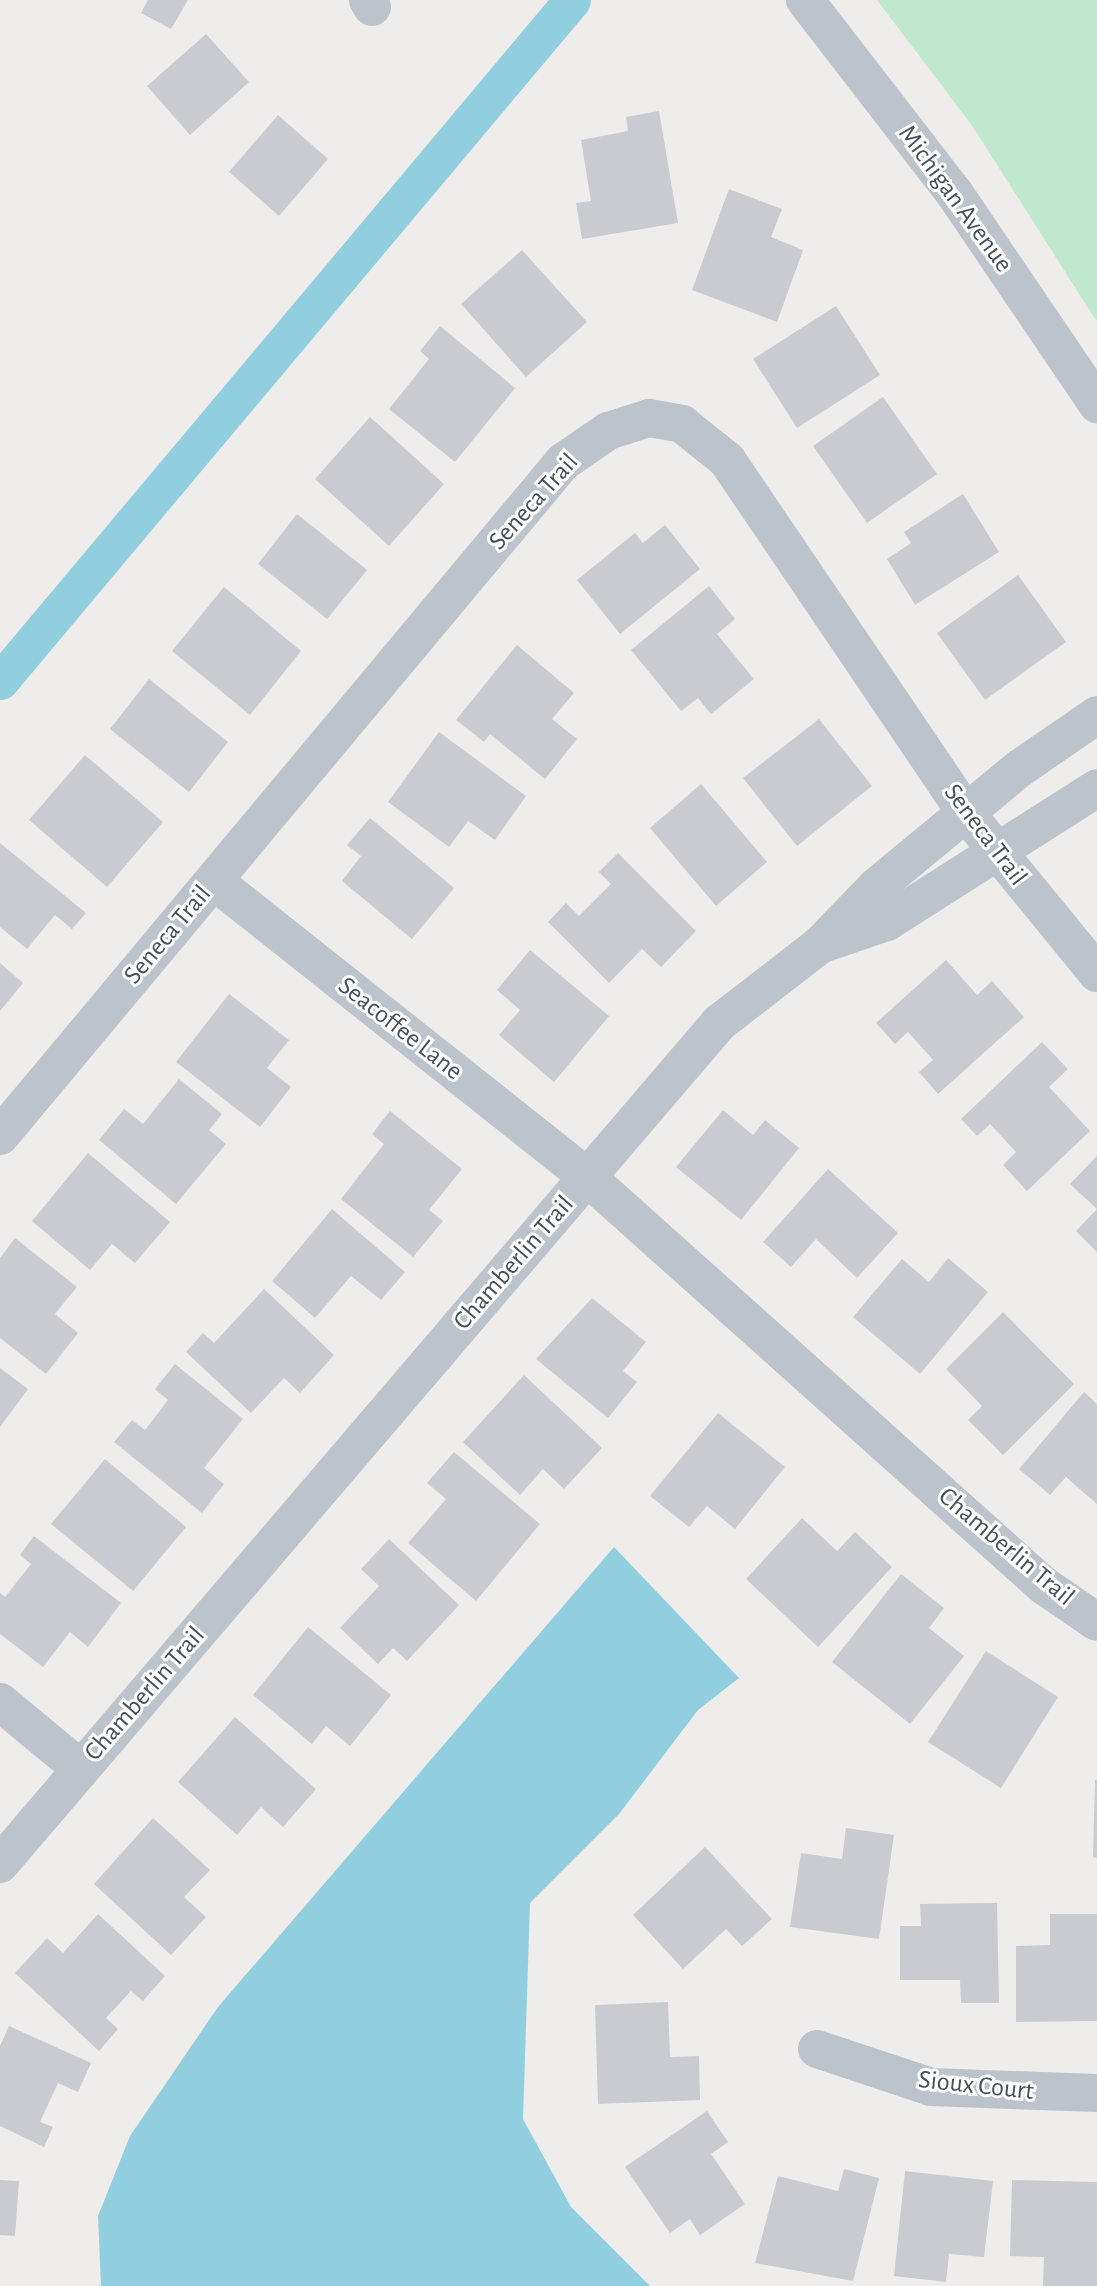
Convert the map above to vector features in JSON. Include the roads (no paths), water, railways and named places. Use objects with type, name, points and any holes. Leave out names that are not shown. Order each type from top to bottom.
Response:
[{"type":"street","name":"Michigan Avenue","points":[[805,0],[955,194],[1097,404]]},
{"type":"street","name":"Seneca Trail","points":[[0,1136],[563,463],[608,431],[649,418],[682,424],[727,460],[967,813],[1097,973]]},
{"type":"street","points":[[587,1177],[719,1023],[820,945],[876,887],[967,813],[1097,715]]},
{"type":"street","points":[[820,945],[887,922],[1097,788]]},
{"type":"street","name":"Seacoffee Lane","points":[[214,881],[587,1177]]},
{"type":"street","name":"Chamberlin Trail","points":[[0,1864],[587,1177],[1043,1585],[1097,1622]]},
{"type":"street","points":[[0,1702],[81,1769]]},
{"type":"street","name":"Sioux Court","points":[[817,2049],[931,2087],[1097,2093]]},
{"type":"water","points":[[614,1547],[739,1678],[698,1710],[619,1814],[530,1903],[523,2119],[571,2207],[650,2286],[101,2286],[98,2216],[130,2136],[218,2007]]},
{"type":"waterway","points":[[0,681],[572,0]]},
{"type":"waterway","points":[[253,362],[260,370]]}]
